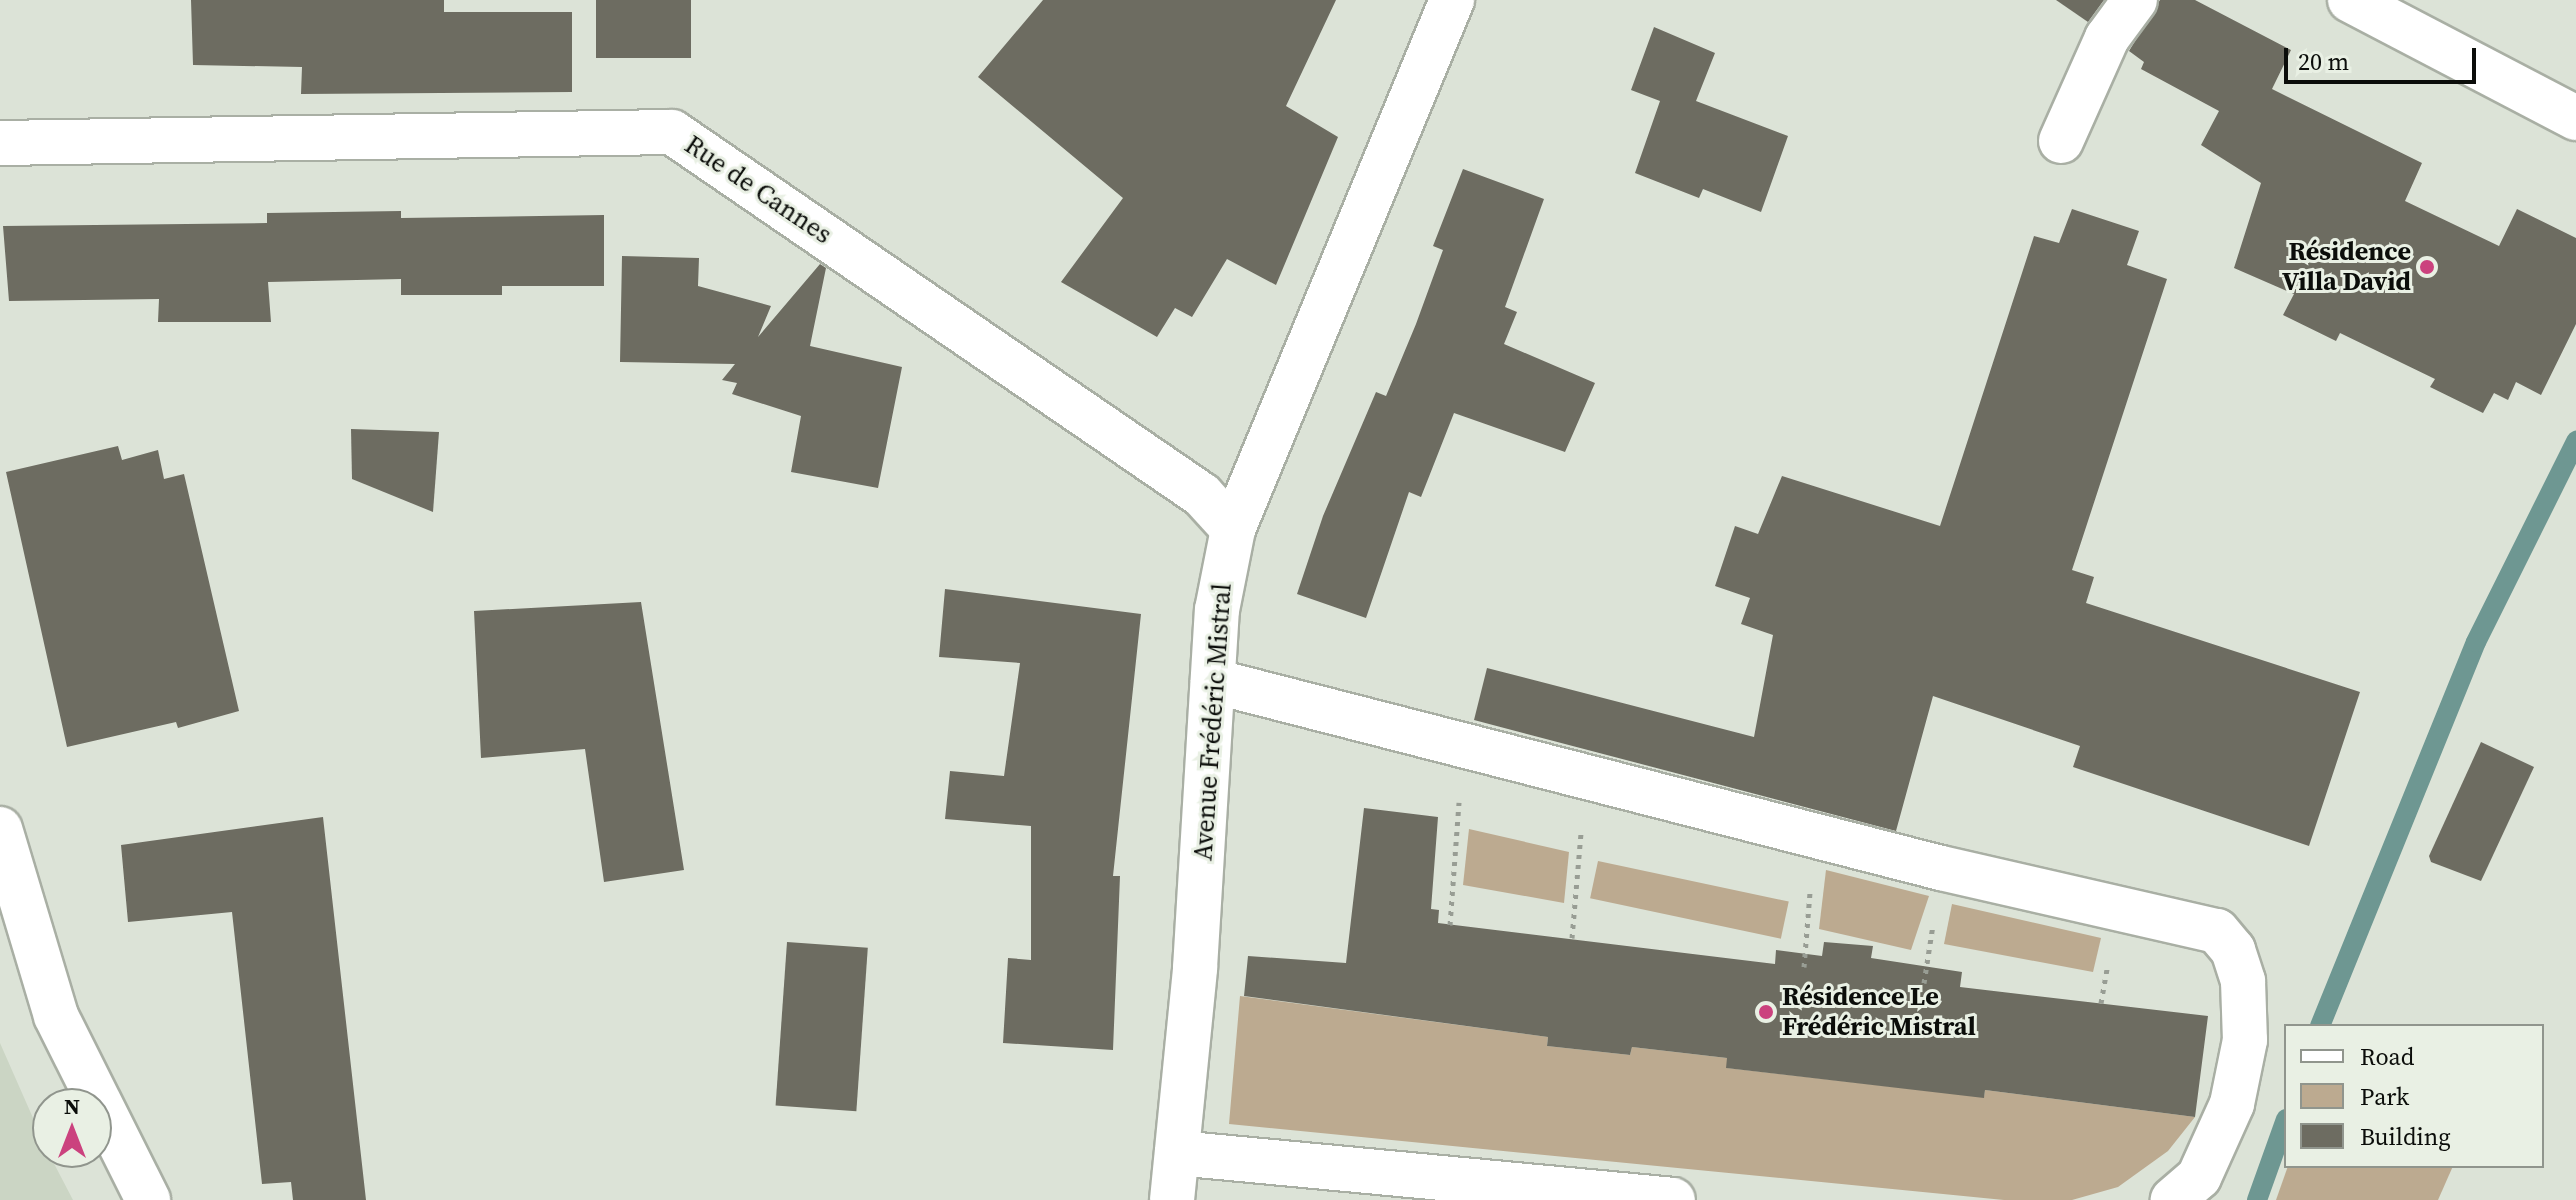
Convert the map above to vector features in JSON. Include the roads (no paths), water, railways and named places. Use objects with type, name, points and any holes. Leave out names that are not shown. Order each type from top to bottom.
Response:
[{"type":"street","name":"Avenue Frédéric Mistral","points":[[1172,1200],[1195,968],[1217,610],[1233,529],[1452,0]]},
{"type":"street","points":[[2061,141],[2107,38],[2135,0]]},
{"type":"street","points":[[2350,0],[2576,118]]},
{"type":"street","name":"Rue de Cannes","points":[[0,143],[672,132],[1202,495],[1233,529]]},
{"type":"street","points":[[1213,681],[1814,835],[2217,931],[2233,950],[2243,981],[2245,1040],[2232,1104],[2199,1177],[2173,1200]]},
{"type":"street","points":[[0,829],[56,1016],[148,1200]]},
{"type":"street","points":[[1177,1153],[1673,1200]]},
{"type":"waterway","points":[[2321,1024],[2476,642],[2576,441]]},
{"type":"waterway","points":[[2257,1200],[2284,1125]]},
{"type":"place","name":"Résidence Villa David","points":[[2427,267]]},
{"type":"place","name":"Résidence Le Frédéric Mistral","points":[[1766,1012]]}]
